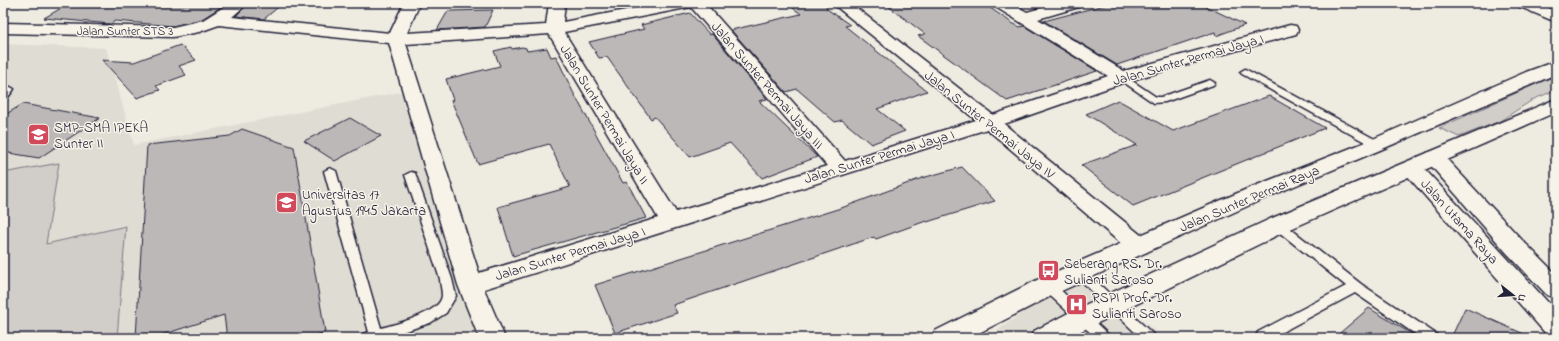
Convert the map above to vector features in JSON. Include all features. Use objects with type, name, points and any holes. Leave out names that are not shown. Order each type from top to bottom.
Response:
[{"type":"street","name":"Jalan Sunter STS 3","points":[[3,28],[173,32],[191,29],[219,20],[240,3]]},
{"type":"street","points":[[412,3],[396,39],[470,285],[492,338]]},
{"type":"street","name":"Jalan Sunter Permai Jaya II","points":[[557,3],[554,29],[671,222]]},
{"type":"street","points":[[219,20],[396,39],[479,35],[554,29],[688,3]]},
{"type":"street","name":"Jalan Sunter Permai Jaya III","points":[[696,3],[840,168]]},
{"type":"street","name":"Jalan Sunter Permai Jaya IV","points":[[840,3],[990,122],[1139,246]]},
{"type":"street","points":[[1000,3],[1122,77]]},
{"type":"street","points":[[1024,18],[1076,3]]},
{"type":"street","points":[[1524,3],[1556,17]]},
{"type":"street","name":"Jalan Sunter Permai Jaya I","points":[[470,285],[990,122],[1122,77],[1290,30]]},
{"type":"street","name":"Jalan Sunter Permai Raya","points":[[945,338],[1079,272],[1255,194],[1378,144],[1532,76],[1556,67]]},
{"type":"street","points":[[1044,338],[1082,317],[1278,224],[1412,168],[1434,157],[1556,105]]},
{"type":"street","name":"Jalan Utama Raya","points":[[1434,157],[1514,246],[1556,289]]},
{"type":"street","name":"Jalan Utama Raya","points":[[1412,168],[1556,328]]},
{"type":"lane","points":[[1245,72],[1378,144]]},
{"type":"lane","points":[[1122,77],[1154,100],[1162,100],[1210,83]]},
{"type":"lane","points":[[3,86],[9,89],[3,98]]},
{"type":"lane","points":[[330,171],[374,337],[425,319],[440,310],[449,296],[446,279],[411,175]]},
{"type":"lane","points":[[1278,224],[1356,287],[1431,338]]},
{"type":"lane","points":[[1079,272],[1150,338]]},
{"type":"lane","points":[[1048,286],[1105,338]]},
{"type":"lane","points":[[1263,336],[1356,287]]},
{"type":"shaded area","name":"Universitas 17 Agustus 1945 Jakarta","points":[[3,44],[106,48],[134,145],[411,90],[492,338],[3,338]]},
{"type":"shaded area","points":[[1556,76],[1556,90],[1534,99],[1500,121],[1459,137],[1439,128],[1536,84]]},
{"type":"shaded area","points":[[59,163],[46,244],[126,226],[117,338],[3,338],[3,173]]},
{"type":"shaded area","name":"RSPI Prof. Dr. Sulianti Saroso","points":[[1079,272],[1164,338],[987,338]]},
{"type":"building","points":[[70,3],[227,3],[202,19],[173,26],[115,21],[111,24],[44,18]]},
{"type":"building","points":[[249,3],[283,3],[264,19],[236,16]]},
{"type":"building","points":[[786,3],[825,3],[827,9],[850,25],[845,26],[927,91],[877,109],[905,131],[871,144],[842,120],[835,122],[797,89],[786,92],[731,30],[801,14]]},
{"type":"building","points":[[884,3],[983,3],[1012,23],[1020,27],[1024,26],[1097,71],[1007,101],[918,36],[925,34]]},
{"type":"building","points":[[1112,3],[1199,3],[1245,25],[1216,36],[1215,32],[1117,65],[1044,21]]},
{"type":"building","points":[[493,10],[485,27],[437,30],[448,11]]},
{"type":"building","points":[[690,13],[710,35],[712,34],[767,99],[759,101],[817,157],[762,178],[730,143],[690,157],[655,117],[651,119],[607,57],[599,58],[589,42],[644,29],[641,25]]},
{"type":"building","points":[[180,45],[196,60],[179,66],[186,75],[156,86],[160,90],[137,98],[102,60],[134,62]]},
{"type":"building","points":[[511,47],[512,49],[522,47],[526,48],[527,51],[547,48],[551,57],[556,56],[573,92],[623,183],[627,182],[646,218],[513,256],[498,207],[570,187],[549,144],[478,164],[451,100],[453,100],[446,79],[500,66],[494,51]]},
{"type":"building","points":[[1269,96],[1325,128],[1133,206],[1081,165],[1137,145],[1086,114],[1118,100],[1173,131]]},
{"type":"building","name":"SMP-SMA IPEKA Sunter II","points":[[23,104],[100,118],[39,158],[3,152],[3,116]]},
{"type":"building","points":[[350,118],[381,136],[335,161],[304,141]]},
{"type":"building","points":[[242,129],[294,147],[325,332],[309,338],[227,338],[224,315],[152,338],[136,338],[147,145],[230,136]]},
{"type":"building","points":[[962,167],[995,201],[927,222],[926,221],[876,239],[874,237],[673,305],[677,313],[615,333],[595,285],[844,207],[922,178]]},
{"type":"building","points":[[1369,308],[1415,336],[1418,338],[1334,338]]},
{"type":"building","points":[[1465,308],[1533,338],[1451,338]]},
{"type":"place","name":"SMP-SMA IPEKA Sunter II","points":[[38,135]]},
{"type":"place","name":"Universitas 17 Agustus 1945 Jakarta","points":[[287,202]]},
{"type":"place","name":"Seberang RS. Dr. Sulianti Saroso","points":[[1049,271]]},
{"type":"place","name":"RSPI Prof. Dr. Sulianti Saroso","points":[[1077,305]]}]
